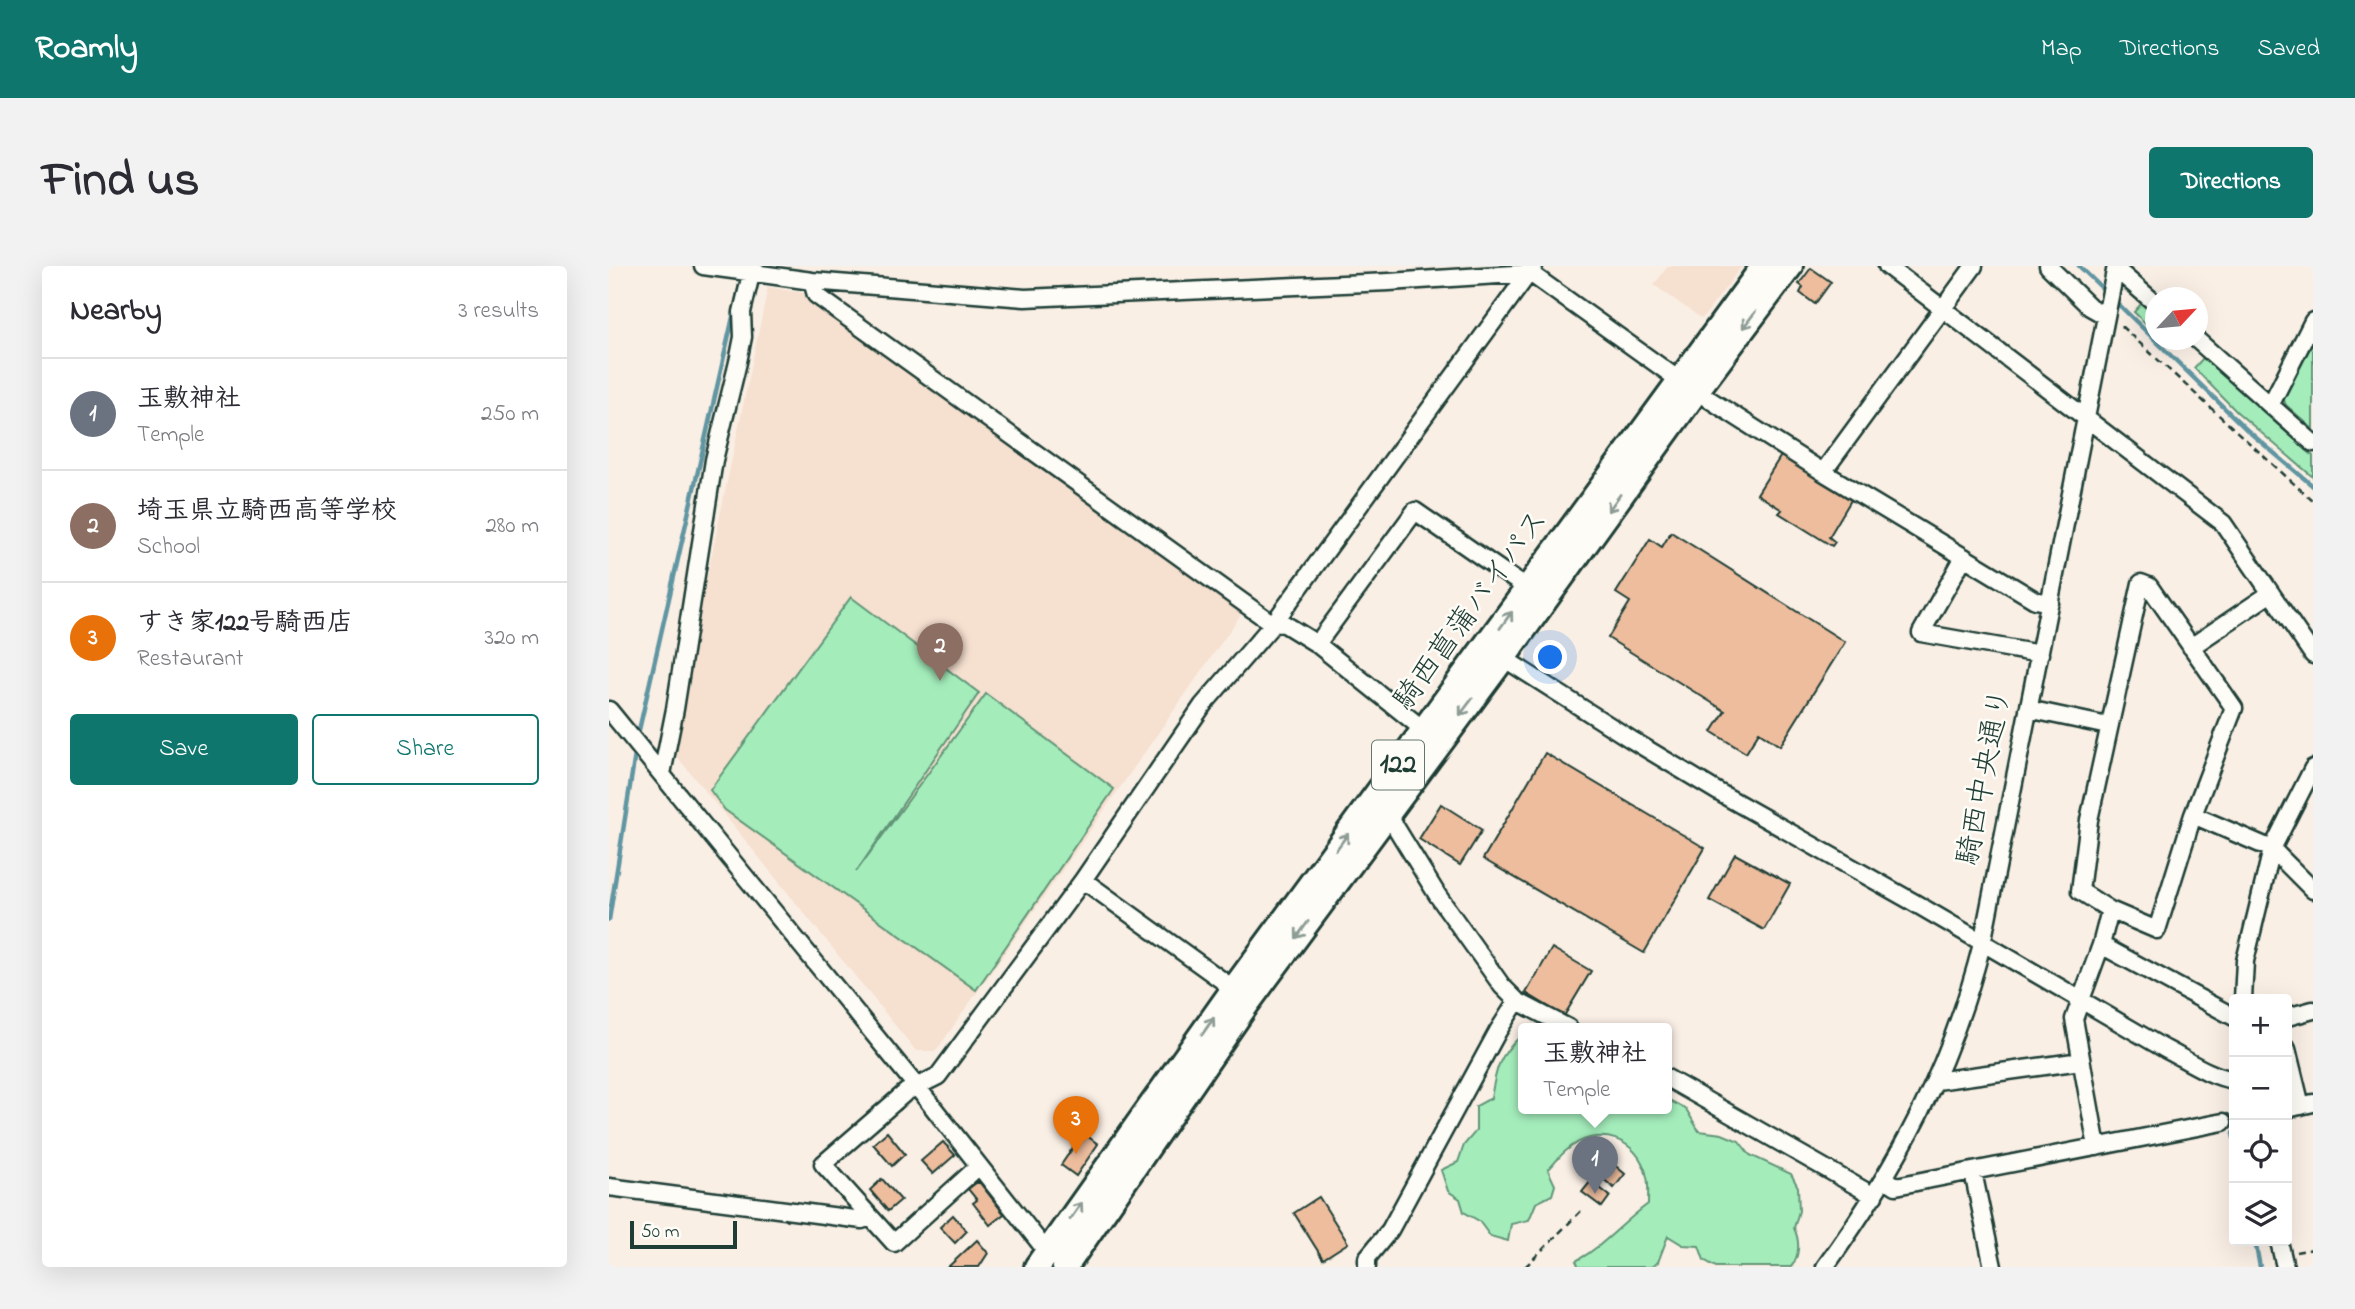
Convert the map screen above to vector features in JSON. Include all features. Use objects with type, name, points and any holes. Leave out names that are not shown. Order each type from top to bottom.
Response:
[{"type":"highway","name":"騎西菖蒲バイパス","points":[[1052,1263],[1387,813],[1495,652],[1687,385],[1764,266]]},
{"type":"highway","name":"騎西菖蒲バイパス","points":[[1052,1263],[1234,989],[1419,726],[1495,652],[1528,589],[1687,385],[1790,266]]},
{"type":"street","points":[[703,266],[752,269],[812,281],[1025,298],[1375,283],[1532,269],[1687,385],[1823,472],[2035,600],[2050,603]]},
{"type":"street","points":[[1888,266],[2223,523],[2313,655]]},
{"type":"street","points":[[1823,472],[1974,266]]},
{"type":"street","points":[[2049,266],[2090,307],[2107,312]]},
{"type":"street","points":[[2116,268],[2145,294]]},
{"type":"street","name":"騎西中央通り","points":[[1825,1267],[1884,1178],[1936,1081],[1963,1012],[1982,944],[2116,268]]},
{"type":"street","points":[[659,771],[675,709],[714,460],[743,337],[742,312],[752,269]]},
{"type":"street","points":[[979,1166],[894,1243],[823,1164],[906,1092],[937,1076],[1083,880],[1203,705],[1273,624],[1532,269]]},
{"type":"street","points":[[812,281],[816,295],[1273,624],[1283,623],[1317,644],[1419,726]]},
{"type":"street","points":[[2271,404],[2313,321]]},
{"type":"street","points":[[2208,350],[2313,443]]},
{"type":"street","points":[[1317,644],[1415,511],[1528,589]]},
{"type":"street","points":[[1964,557],[1921,632],[2040,654]]},
{"type":"street","points":[[2141,583],[2149,586],[2191,647],[2234,708],[2193,815],[2157,930],[2110,910],[2080,891],[2089,820],[2141,583]]},
{"type":"street","points":[[2191,647],[2271,593]]},
{"type":"street","points":[[1495,652],[1720,793],[2184,1059],[2229,1079]]},
{"type":"street","points":[[2028,709],[2108,726]]},
{"type":"street","points":[[609,710],[615,725],[659,771],[917,1087],[1052,1263]]},
{"type":"street","points":[[2243,994],[2245,961],[2272,849],[2313,768]]},
{"type":"street","points":[[1387,813],[1438,896],[1502,986],[1517,1001],[1559,1023]]},
{"type":"street","points":[[2193,815],[2272,849],[2313,891]]},
{"type":"street","points":[[1083,880],[1234,989]]},
{"type":"street","points":[[2097,1147],[2074,1019],[2101,944],[2110,910]]},
{"type":"street","points":[[2101,944],[2229,1014]]},
{"type":"street","points":[[1367,1267],[1367,1258],[1390,1230],[1517,1001]]},
{"type":"street","points":[[2292,1016],[2313,1010]]},
{"type":"street","points":[[2289,1057],[2300,1106]]},
{"type":"street","points":[[1936,1081],[2081,1062]]},
{"type":"street","points":[[1672,1081],[1874,1196]]},
{"type":"street","points":[[1884,1178],[1896,1186],[2223,1122]]},
{"type":"street","points":[[1973,1172],[1993,1267]]},
{"type":"street","points":[[609,1187],[862,1220],[870,1217]]},
{"type":"street","points":[[2280,1246],[2285,1267]]},
{"type":"path","points":[[2124,328],[2313,501]]},
{"type":"path","points":[[1525,1267],[1581,1211]]},
{"type":"shaded area","points":[[1668,266],[1742,266],[1702,319],[1654,285]]},
{"type":"shaded area","points":[[768,287],[803,293],[1242,613],[936,1051],[916,1051],[671,749]]},
{"type":"green space","points":[[2142,303],[2145,306],[2145,323],[2134,312]]},
{"type":"green space","points":[[2313,336],[2313,429],[2286,405],[2282,395]]},
{"type":"green space","points":[[2204,357],[2313,456],[2313,477],[2237,412],[2194,368]]},
{"type":"green space","points":[[851,597],[979,693],[856,872],[986,694],[1114,789],[976,990],[725,810],[710,790]]},
{"type":"green space","points":[[1518,1039],[1518,1114],[1672,1114],[1672,1102],[1686,1109],[1699,1131],[1722,1134],[1739,1141],[1750,1155],[1791,1174],[1798,1187],[1799,1211],[1794,1228],[1798,1243],[1797,1253],[1791,1267],[1716,1267],[1704,1260],[1699,1246],[1683,1245],[1668,1236],[1658,1262],[1651,1267],[1579,1267],[1576,1261],[1596,1248],[1648,1204],[1647,1177],[1635,1153],[1626,1144],[1603,1137],[1579,1142],[1559,1157],[1548,1170],[1555,1185],[1552,1195],[1536,1203],[1529,1220],[1511,1224],[1508,1241],[1490,1236],[1479,1221],[1464,1212],[1460,1199],[1448,1191],[1441,1170],[1458,1162],[1464,1145],[1476,1131],[1476,1106],[1491,1098],[1499,1064],[1507,1050]]},
{"type":"building","points":[[1811,268],[1831,282],[1815,304],[1800,293],[1803,287],[1799,284]]},
{"type":"building","points":[[1782,454],[1851,500],[1829,537],[1835,542],[1832,546],[1779,513],[1782,510],[1757,494]]},
{"type":"building","points":[[1671,532],[1845,642],[1780,746],[1759,732],[1746,753],[1712,732],[1725,711],[1608,638],[1630,602],[1616,593],[1650,539],[1662,547]]},
{"type":"building","points":[[1545,753],[1705,848],[1644,953],[1483,859]]},
{"type":"building","points":[[1441,804],[1482,830],[1460,865],[1419,839]]},
{"type":"building","points":[[1735,854],[1790,884],[1764,930],[1709,900]]},
{"type":"building","points":[[1552,948],[1591,971],[1564,1016],[1526,993]]},
{"type":"building","points":[[887,1132],[905,1154],[892,1166],[873,1144]]},
{"type":"building","points":[[1083,1133],[1098,1144],[1076,1176],[1061,1165]]},
{"type":"building","points":[[943,1142],[955,1155],[933,1174],[921,1161]]},
{"type":"building","points":[[1612,1163],[1625,1174],[1614,1188],[1601,1177]]},
{"type":"building","points":[[882,1179],[901,1200],[888,1211],[870,1190]]},
{"type":"building","points":[[1591,1181],[1610,1196],[1602,1207],[1582,1192]]},
{"type":"building","points":[[980,1183],[1004,1214],[990,1225],[973,1203],[977,1200],[968,1189]]},
{"type":"building","points":[[1319,1197],[1348,1243],[1323,1259],[1294,1213]]},
{"type":"building","points":[[953,1215],[967,1231],[955,1243],[940,1227]]},
{"type":"building","points":[[977,1240],[988,1253],[979,1267],[948,1267]]},
{"type":"waterway","points":[[2079,266],[2106,292]]},
{"type":"waterway","points":[[737,299],[742,277]]},
{"type":"waterway","points":[[2112,298],[2248,431],[2313,486]]},
{"type":"waterway","points":[[637,739],[735,308]]},
{"type":"waterway","points":[[609,920],[636,748]]},
{"type":"waterway","points":[[2256,1246],[2260,1267]]},
{"type":"place","name":"埼玉県立騎西高等学校","points":[[940,681]]},
{"type":"place","name":"すき家122号騎西店","points":[[1076,1154]]},
{"type":"place","name":"玉敷神社","points":[[1595,1194]]}]
